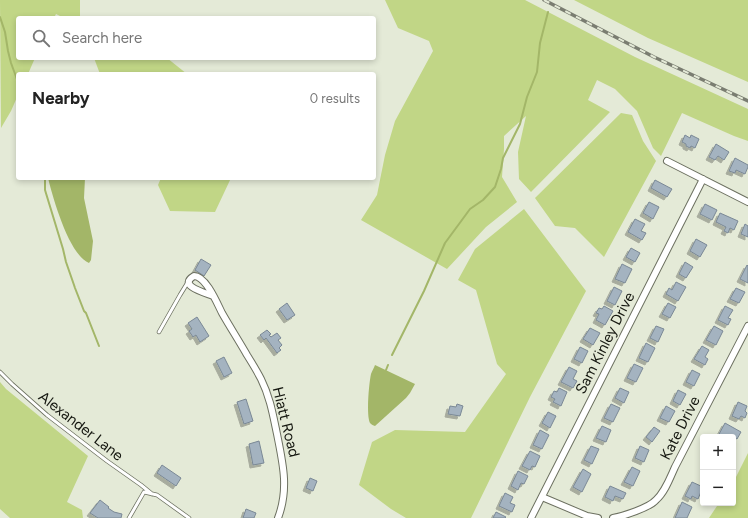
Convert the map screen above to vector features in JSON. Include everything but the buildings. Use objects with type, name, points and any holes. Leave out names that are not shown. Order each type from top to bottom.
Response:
[{"type":"street","points":[[667,161],[748,202]]},
{"type":"street","name":"Sam Kinley Drive","points":[[531,518],[702,179]]},
{"type":"street","name":"Hiatt Road","points":[[189,280],[192,276],[195,276],[199,277],[206,284],[261,378],[271,403],[283,463],[285,483],[283,506],[278,518]]},
{"type":"street","points":[[189,280],[189,284],[192,287],[213,296]]},
{"type":"street","name":"Kate Drive","points":[[613,518],[639,510],[656,501],[667,484],[748,326]]},
{"type":"street","points":[[542,497],[587,516],[598,518]]},
{"type":"lane","points":[[159,332],[189,280]]},
{"type":"lane","name":"Alexander Lane","points":[[0,372],[47,415],[152,494],[157,495],[189,518]]},
{"type":"lane","points":[[129,518],[144,492],[152,494]]},
{"type":"shaded area","points":[[0,0],[80,0],[80,16],[60,16],[56,14],[55,16],[16,16],[16,60],[34,60],[29,72],[16,72],[16,100],[1,128]]},
{"type":"shaded area","points":[[385,0],[525,0],[635,57],[748,109],[748,141],[682,113],[661,156],[653,148],[637,111],[615,89],[597,80],[588,100],[610,112],[531,192],[519,179],[518,152],[526,116],[504,136],[502,177],[517,202],[486,227],[447,269],[361,220],[377,195],[385,155],[395,121],[433,51],[429,41],[398,28]]},
{"type":"shaded area","points":[[574,0],[748,0],[748,82],[648,38]]},
{"type":"shaded area","points":[[95,60],[170,60],[184,72],[99,72]]},
{"type":"shaded area","points":[[621,113],[632,115],[643,141],[656,161],[604,257],[575,228],[555,226],[535,198]]},
{"type":"shaded area","points":[[49,180],[85,180],[84,198],[93,241],[91,260],[89,263],[82,258],[75,249],[63,225]]},
{"type":"shaded area","points":[[160,180],[230,180],[215,212],[170,211],[158,185]]},
{"type":"shaded area","points":[[524,209],[586,291],[530,397],[471,518],[406,518],[391,509],[359,485],[372,442],[395,430],[465,432],[506,374],[497,364],[476,290],[458,280],[475,249]]},
{"type":"shaded area","points":[[375,365],[415,384],[406,398],[375,426],[370,423],[368,406],[370,378]]},
{"type":"shaded area","points":[[0,382],[6,389],[88,456],[67,502],[82,510],[83,518],[10,518],[0,509]]},
{"type":"shaded area","points":[[748,453],[748,518],[709,518],[717,506],[736,506],[736,477]]},
{"type":"waterway","points":[[392,355],[424,291],[445,243],[470,209],[483,200],[495,187],[503,158],[520,124],[527,97],[537,72],[540,43],[548,12]]},
{"type":"waterway","points":[[0,17],[5,32],[11,63],[16,77]]},
{"type":"waterway","points":[[45,180],[45,190],[66,262],[99,346]]},
{"type":"waterway","points":[[386,370],[388,365]]},
{"type":"railway","points":[[544,0],[654,57],[748,101]]}]
